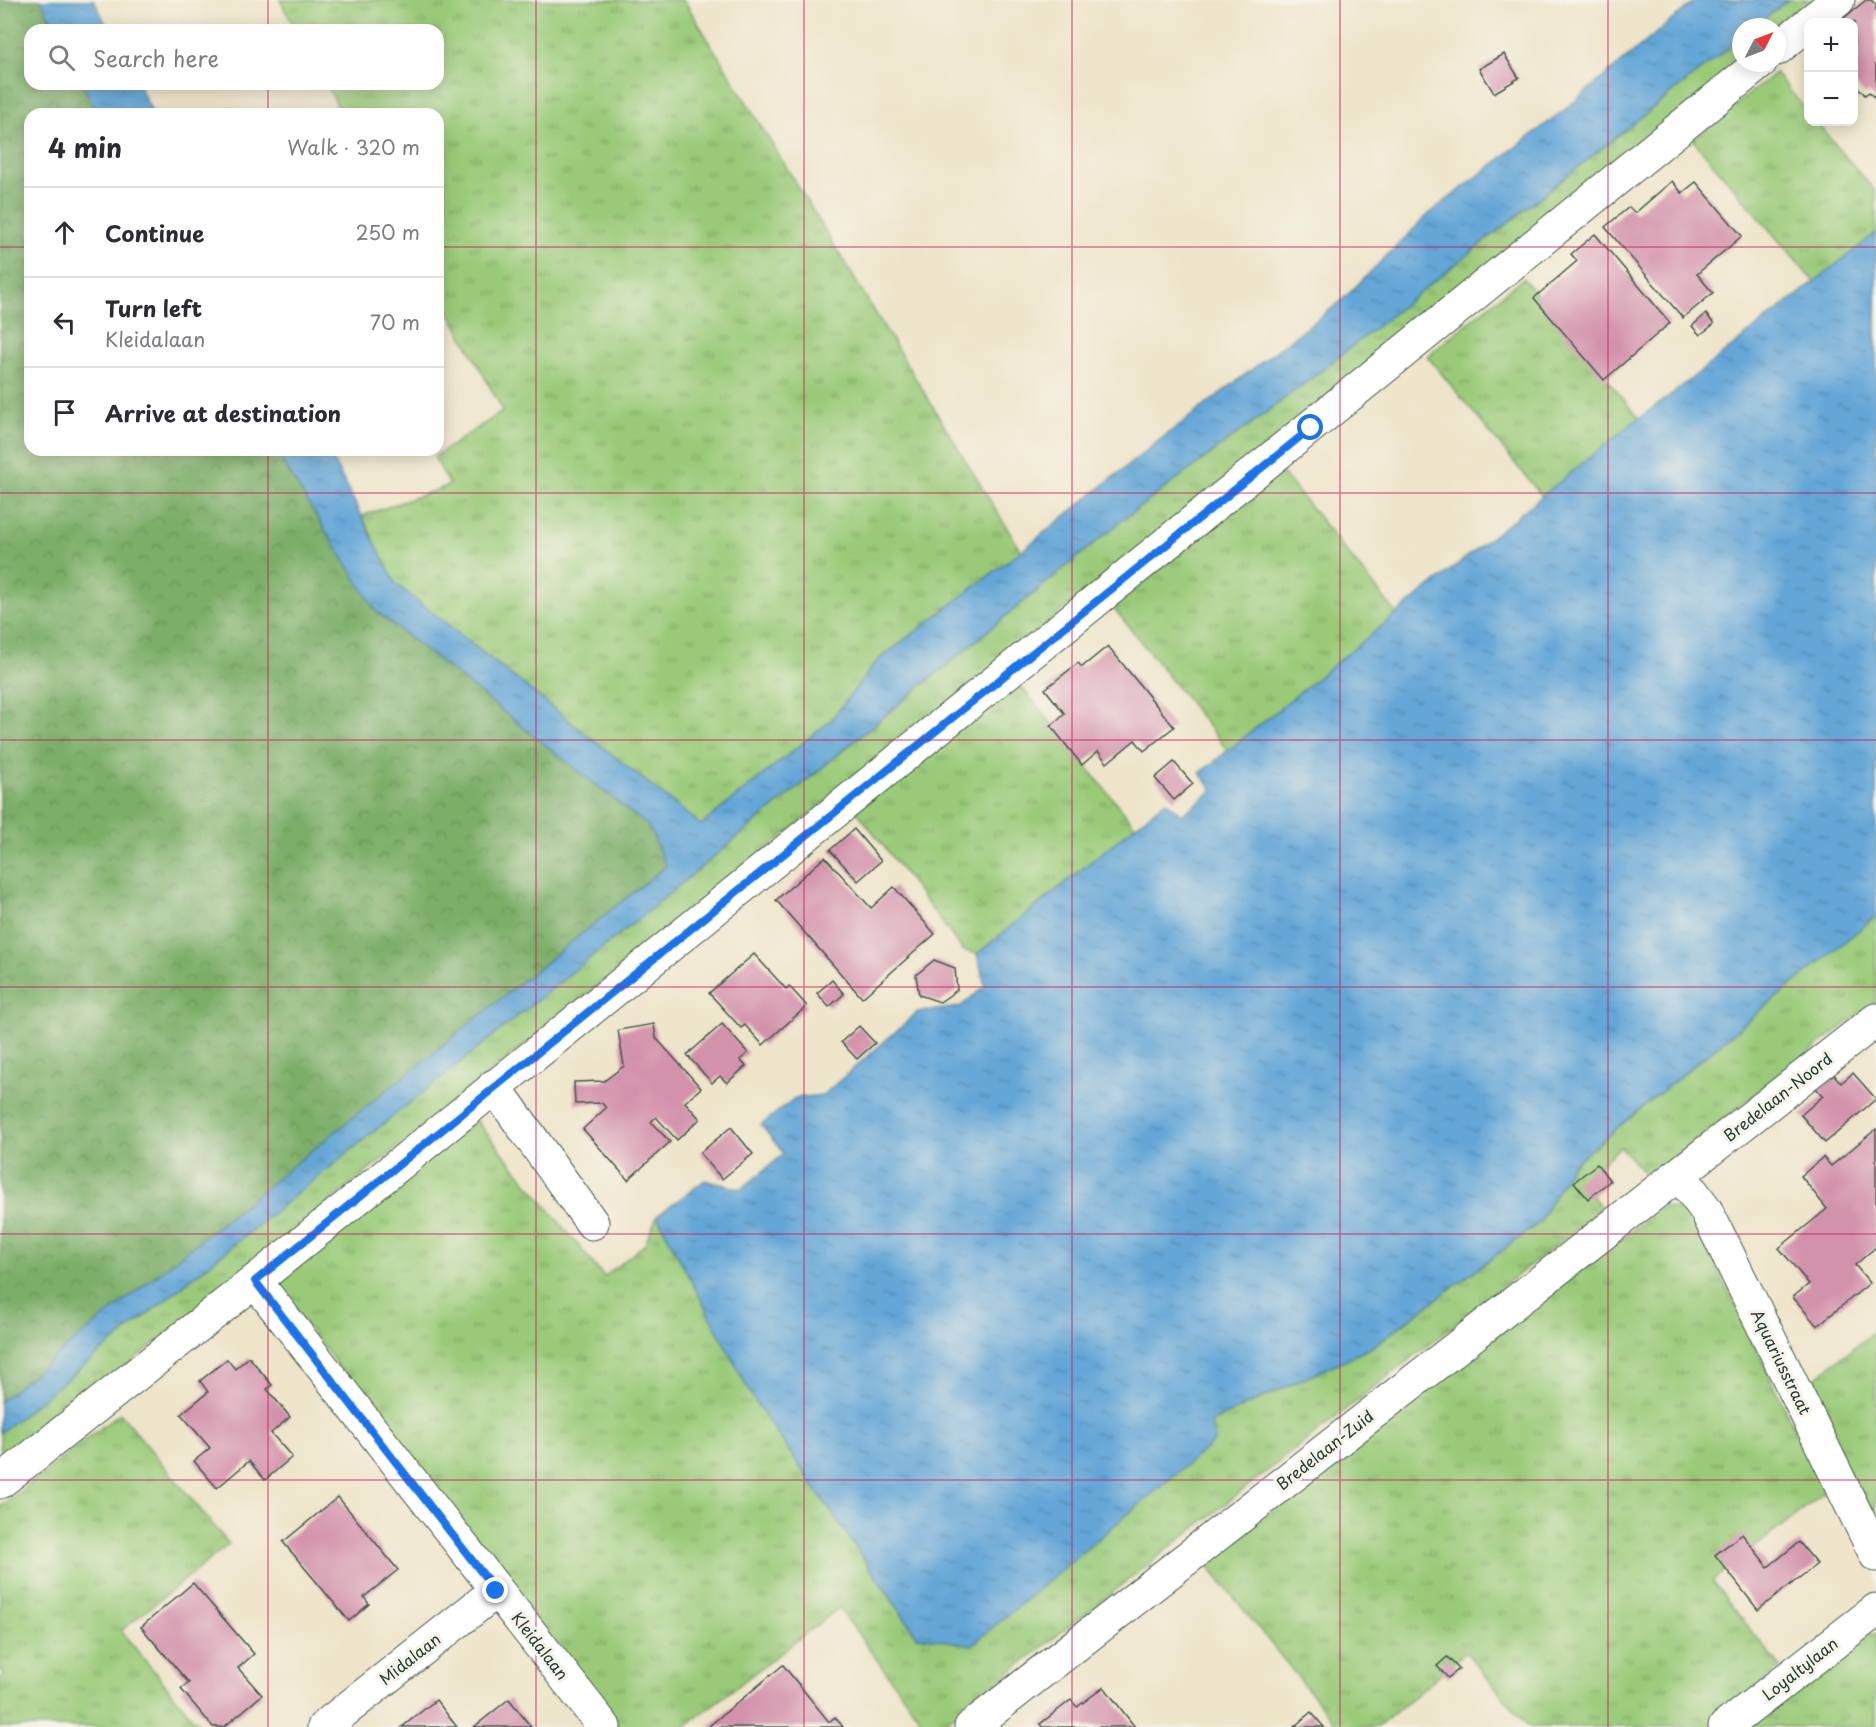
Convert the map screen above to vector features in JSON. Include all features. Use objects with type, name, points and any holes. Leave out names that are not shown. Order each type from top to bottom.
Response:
[{"type":"street","points":[[1815,18],[1838,0]]},
{"type":"street","points":[[1786,42],[1804,27]]},
{"type":"street","points":[[0,1482],[255,1281],[1749,72]]},
{"type":"street","name":"Bredelaan-Noord","points":[[1679,1174],[1876,1020]]},
{"type":"street","points":[[494,1086],[592,1223]]},
{"type":"street","name":"Aquariusstraat","points":[[1679,1174],[1706,1210],[1876,1555]]},
{"type":"street","name":"Bredelaan-Zuid","points":[[971,1727],[1679,1174]]},
{"type":"street","name":"Kleidalaan","points":[[255,1281],[604,1727]]},
{"type":"street","name":"Midalaan","points":[[324,1727],[496,1591]]},
{"type":"street","name":"Loyaltylaan","points":[[1725,1727],[1876,1610]]},
{"type":"green space","points":[[0,0],[41,0],[53,24],[24,24],[24,90],[85,90],[94,108],[24,108],[24,456],[279,456],[376,611],[649,827],[666,866],[0,1401]]},
{"type":"green space","points":[[280,0],[684,0],[1021,551],[877,661],[830,721],[701,825],[396,584],[362,516],[450,485],[434,457],[444,456],[444,450],[503,411],[444,302],[444,108],[339,108],[329,90],[444,90],[444,24],[293,24]]},
{"type":"green space","points":[[1788,0],[1823,0],[1786,30],[1786,18],[1765,18]]},
{"type":"green space","points":[[1732,45],[1732,70],[0,1468],[0,1433],[647,912],[1120,522],[1312,378]]},
{"type":"green space","points":[[1775,73],[1804,107],[1804,126],[1819,126],[1876,192],[1876,233],[1814,282],[1693,140]]},
{"type":"green space","points":[[1523,278],[1639,418],[1542,496],[1427,356]]},
{"type":"green space","points":[[1282,472],[1397,614],[1228,751],[1113,607]]},
{"type":"green space","points":[[1016,680],[1135,826],[977,954],[963,950],[856,810]]},
{"type":"green space","points":[[1876,916],[1876,1001],[1648,1177],[1620,1147],[1582,1181],[1602,1209],[940,1727],[926,1727],[839,1608],[684,1727],[619,1727],[271,1280],[476,1120],[604,1277],[645,1244],[657,1216],[754,1400],[917,1636],[1211,1422],[1372,1347],[1539,1223],[1572,1165]]},
{"type":"green space","points":[[1663,1206],[1681,1210],[1695,1221],[1825,1492],[1712,1581],[1781,1668],[1706,1727],[1529,1727],[1466,1652],[1378,1727],[1338,1727],[1206,1563]]},
{"type":"green space","points":[[1876,1330],[1876,1533],[1805,1386]]},
{"type":"green space","points":[[120,1413],[229,1544],[121,1631],[200,1727],[0,1727],[0,1678],[4,1675],[0,1670],[0,1507]]},
{"type":"green space","points":[[1867,1634],[1876,1635],[1876,1727],[1742,1727]]},
{"type":"water","points":[[41,0],[94,0],[106,24],[53,24]]},
{"type":"water","points":[[1696,0],[1788,0],[1765,18],[1732,18],[1732,45],[1312,378],[1120,522],[647,912],[0,1433],[0,1401],[666,866],[649,827],[376,611],[279,456],[331,456],[396,584],[701,825],[830,721],[877,661],[1340,302],[1431,212],[1563,111]]},
{"type":"water","points":[[85,90],[141,90],[150,108],[94,108]]},
{"type":"water","points":[[1876,233],[1876,916],[1572,1165],[1539,1223],[1372,1347],[1211,1422],[1215,1441],[972,1645],[917,1636],[754,1400],[657,1216],[705,1180],[741,1189],[784,1154],[761,1125],[795,1098],[823,1095],[918,1012],[960,1007],[985,986],[977,954],[1166,801],[1182,815],[1213,790],[1200,773],[1631,424]]},
{"type":"building","points":[[1866,0],[1871,0],[1876,5],[1876,100],[1869,92],[1865,95],[1858,87],[1858,18],[1844,18]]},
{"type":"building","points":[[1504,54],[1519,78],[1494,93],[1479,69]]},
{"type":"building","points":[[1672,181],[1682,193],[1696,182],[1742,236],[1697,274],[1713,293],[1683,318],[1605,227],[1629,207],[1635,213]]},
{"type":"building","points":[[1595,234],[1670,323],[1604,380],[1534,298],[1577,261],[1571,254]]},
{"type":"building","points":[[1706,314],[1714,324],[1700,335],[1692,326]]},
{"type":"building","points":[[1108,646],[1174,727],[1144,751],[1135,740],[1107,763],[1098,751],[1082,765],[1051,726],[1065,714],[1045,689],[1078,663],[1082,667]]},
{"type":"building","points":[[1174,762],[1193,784],[1174,800],[1155,778]]},
{"type":"building","points":[[854,829],[881,861],[858,881],[830,850]]},
{"type":"building","points":[[825,857],[871,908],[894,887],[935,934],[862,998],[776,900]]},
{"type":"building","points":[[754,954],[786,989],[789,986],[807,1006],[763,1045],[745,1025],[741,1028],[709,993]]},
{"type":"building","points":[[934,960],[955,968],[957,990],[940,1002],[919,995],[916,975]]},
{"type":"building","points":[[832,980],[844,994],[829,1007],[817,993]]},
{"type":"building","points":[[654,1024],[656,1038],[701,1088],[685,1102],[700,1119],[677,1140],[656,1117],[651,1122],[670,1142],[628,1180],[583,1129],[606,1108],[602,1103],[575,1104],[574,1082],[604,1081],[624,1066],[618,1030]]},
{"type":"building","points":[[722,1024],[748,1053],[740,1060],[746,1066],[727,1083],[720,1076],[712,1083],[687,1055]]},
{"type":"building","points":[[859,1026],[875,1043],[857,1059],[841,1042]]},
{"type":"building","points":[[1831,1071],[1841,1083],[1853,1073],[1876,1099],[1825,1143],[1801,1115],[1823,1096],[1814,1086]]},
{"type":"building","points":[[731,1127],[753,1154],[722,1179],[700,1153]]},
{"type":"building","points":[[1876,1129],[1876,1247],[1855,1265],[1870,1283],[1817,1326],[1793,1297],[1809,1284],[1779,1248],[1827,1209],[1801,1176],[1823,1157],[1831,1166]]},
{"type":"building","points":[[1597,1164],[1610,1181],[1588,1199],[1574,1182]]},
{"type":"building","points":[[249,1357],[272,1385],[267,1389],[290,1417],[271,1433],[292,1457],[265,1480],[249,1461],[217,1488],[194,1461],[210,1448],[181,1414],[208,1392],[200,1381],[227,1359],[235,1369]]},
{"type":"building","points":[[338,1497],[398,1570],[364,1597],[369,1604],[349,1621],[283,1542]]},
{"type":"building","points":[[1742,1534],[1768,1567],[1799,1542],[1817,1564],[1758,1610],[1715,1555]]},
{"type":"building","points":[[193,1583],[254,1654],[238,1668],[262,1695],[224,1727],[213,1727],[181,1689],[189,1683],[141,1627]]},
{"type":"building","points":[[1447,1657],[1459,1669],[1448,1678],[1437,1666]]},
{"type":"building","points":[[783,1665],[829,1722],[835,1717],[843,1727],[708,1727]]},
{"type":"building","points":[[1104,1687],[1135,1727],[1042,1727],[1040,1724],[1071,1700],[1077,1707]]},
{"type":"building","points":[[509,1699],[531,1727],[474,1727]]},
{"type":"building","points":[[436,1700],[457,1727],[402,1727]]},
{"type":"building","points":[[1311,1712],[1324,1727],[1294,1727]]},
{"type":"route","points":[[496,1591],[255,1281],[1311,428]]}]
